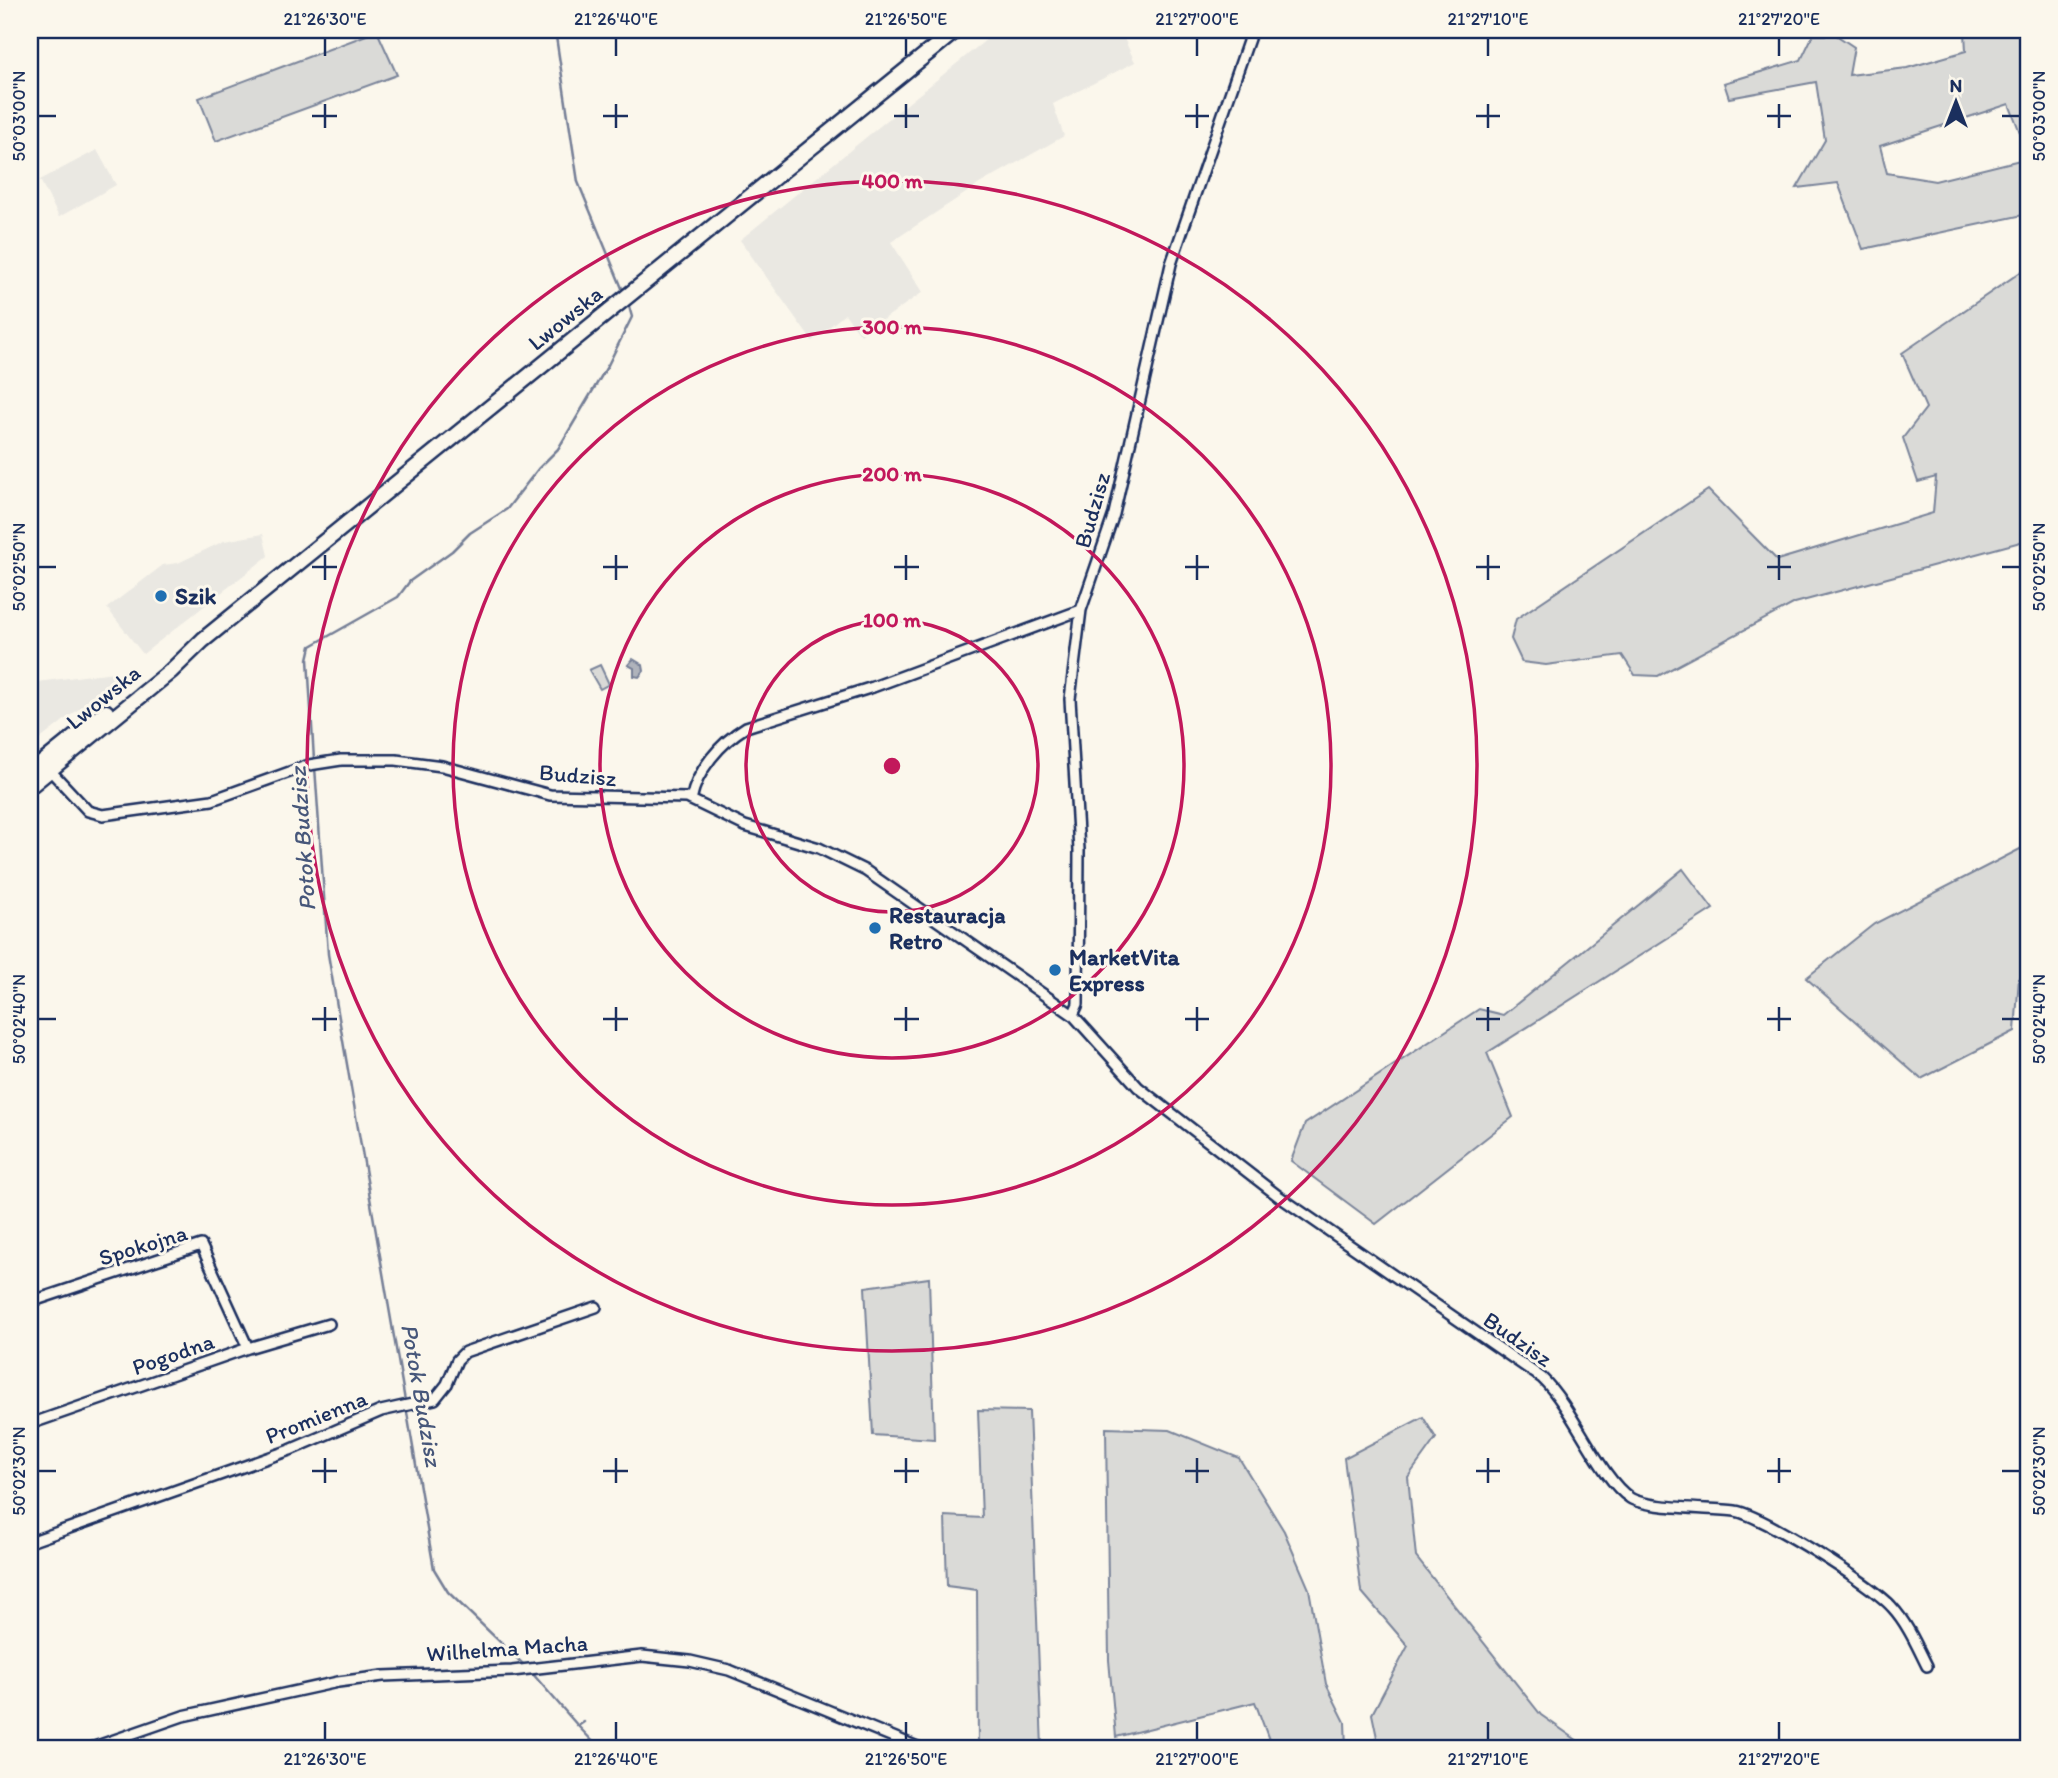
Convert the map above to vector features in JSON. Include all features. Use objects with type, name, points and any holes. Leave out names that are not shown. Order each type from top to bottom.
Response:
[{"type":"main road","name":"Lwowska","points":[[30,786],[46,766],[166,664],[203,640],[956,30]]},
{"type":"main road","name":"Lwowska","points":[[30,773],[46,766]]},
{"type":"street","name":"Budzisz","points":[[1073,1015],[1078,1004],[1079,901],[1070,699],[1080,610],[1114,514],[1171,264],[1252,30]]},
{"type":"street","points":[[691,800],[696,782],[707,765],[730,738],[746,727],[873,687],[1080,610]]},
{"type":"street","name":"Budzisz","points":[[46,766],[88,811],[114,815],[212,800],[319,763],[362,759],[415,762],[550,795],[691,800],[745,826],[819,848],[858,866],[1073,1015],[1123,1072],[1163,1108],[1295,1208],[1542,1378],[1569,1410],[1615,1483],[1631,1498],[1737,1511],[1770,1522],[1886,1600],[1901,1618],[1927,1666]]},
{"type":"street","name":"Spokojna","points":[[30,1302],[201,1245],[248,1348]]},
{"type":"street","name":"Promienna","points":[[30,1542],[289,1450],[363,1418],[435,1399],[447,1384],[457,1360],[476,1346],[596,1307]]},
{"type":"street","name":"Pogodna","points":[[30,1424],[248,1348],[329,1324]]},
{"type":"street","name":"Wilhelma Macha","points":[[91,1748],[183,1716],[306,1687],[383,1676],[528,1669],[642,1656],[710,1664],[793,1695],[919,1748]]},
{"type":"shaded area","points":[[998,30],[1120,30],[1135,62],[1053,104],[1064,136],[981,183],[891,242],[923,292],[861,335],[845,314],[812,341],[740,240]]},
{"type":"shaded area","points":[[2028,30],[2028,134],[2021,135],[2009,104],[1880,146],[1887,173],[1935,181],[2028,158],[2028,214],[1863,249],[1838,183],[1797,188],[1825,140],[1816,82],[1729,98],[1724,83],[1801,60],[1813,35],[1836,35],[1854,47],[1849,75],[1907,68],[1966,51],[1965,32]]},
{"type":"shaded area","points":[[377,31],[397,75],[216,141],[199,98]]},
{"type":"shaded area","points":[[97,150],[116,185],[59,217],[40,180]]},
{"type":"shaded area","points":[[2028,267],[2028,540],[1795,603],[1658,676],[1635,675],[1622,655],[1546,665],[1522,662],[1511,639],[1516,619],[1708,490],[1777,560],[1933,513],[1936,477],[1918,482],[1903,438],[1926,408],[1902,353]]},
{"type":"shaded area","points":[[263,534],[268,556],[143,654],[107,608],[163,565],[178,563],[224,541]]},
{"type":"shaded area","points":[[633,659],[643,665],[644,671],[639,677],[634,676],[634,668],[628,665]]},
{"type":"shaded area","points":[[600,665],[609,684],[600,689],[589,670]]},
{"type":"shaded area","points":[[114,672],[116,680],[30,747],[30,683]]},
{"type":"shaded area","points":[[2028,845],[2028,974],[2019,978],[2015,1031],[1921,1079],[1806,978],[1874,924]]},
{"type":"shaded area","points":[[1683,869],[1713,909],[1487,1053],[1513,1117],[1376,1224],[1291,1161],[1305,1124],[1479,1009],[1503,1015]]},
{"type":"shaded area","points":[[929,1278],[934,1439],[873,1435],[865,1287]]},
{"type":"shaded area","points":[[978,1410],[1029,1411],[1042,1748],[978,1748],[977,1590],[947,1586],[945,1516],[982,1518]]},
{"type":"shaded area","points":[[1423,1417],[1436,1438],[1408,1477],[1416,1557],[1541,1715],[1588,1748],[1379,1747],[1372,1714],[1408,1646],[1361,1591],[1344,1458]]},
{"type":"shaded area","points":[[1106,1428],[1170,1430],[1239,1458],[1284,1531],[1309,1589],[1326,1684],[1345,1722],[1346,1748],[1272,1748],[1255,1702],[1116,1737],[1109,1660]]},
{"type":"waterway","name":"Potok Budzisz","points":[[555,30],[578,182],[624,293]]},
{"type":"waterway","name":"Potok Budzisz","points":[[314,760],[308,659],[311,646],[398,597],[410,581],[452,551],[470,533],[507,509],[538,469],[558,449],[608,365],[632,317],[628,303]]},
{"type":"waterway","name":"Potok Budzisz","points":[[315,767],[328,954],[434,1569],[448,1592],[525,1666]]},
{"type":"waterway","name":"Potok Budzisz","points":[[532,1673],[578,1726],[584,1722]]},
{"type":"waterway","points":[[578,1726],[599,1748]]},
{"type":"place","name":"Szik","points":[[161,596]]},
{"type":"place","name":"Restauracja Retro","points":[[875,928]]},
{"type":"place","name":"MarketVita Express","points":[[1055,970]]}]
